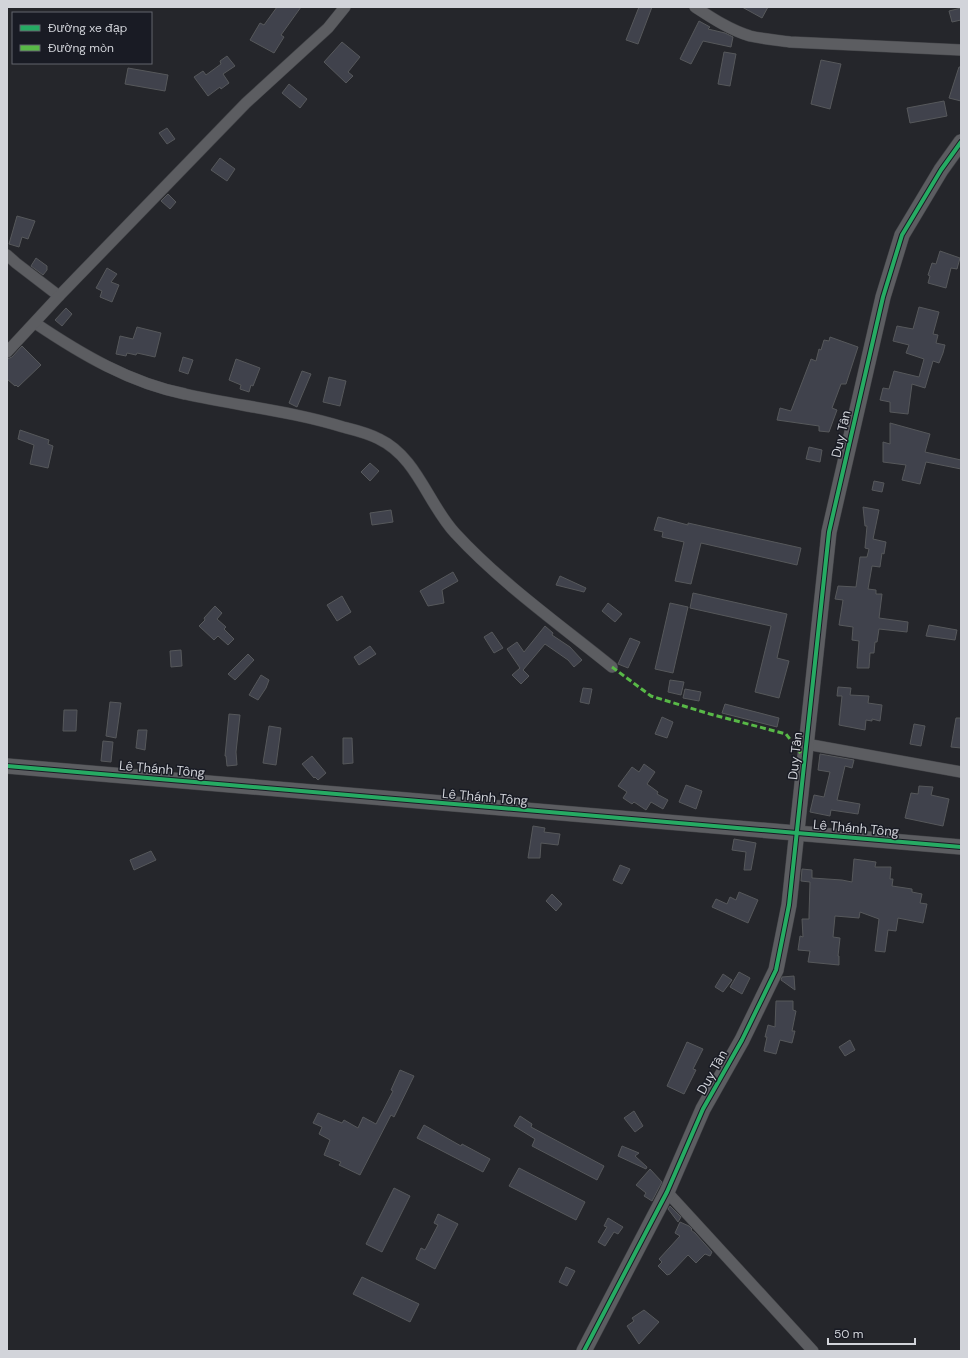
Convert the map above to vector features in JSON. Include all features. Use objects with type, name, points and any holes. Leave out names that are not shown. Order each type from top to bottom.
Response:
[{"type":"street","points":[[7,352],[59,296],[246,103],[328,28],[345,7]]},
{"type":"street","points":[[695,7],[724,25],[762,39],[790,42],[961,50]]},
{"type":"street","name":"Duy Tân","points":[[584,1351],[667,1192],[703,1108],[742,1040],[776,970],[789,905],[829,532],[883,297],[902,235],[941,170],[961,142]]},
{"type":"street","points":[[7,255],[59,296]]},
{"type":"street","points":[[34,324],[90,358],[155,386],[184,394],[320,420],[381,439],[397,451],[411,467],[434,505],[455,533],[489,566],[539,609],[612,667]]},
{"type":"street","points":[[806,744],[961,772]]},
{"type":"street","name":"Lê Thánh Tông","points":[[7,766],[961,847]]},
{"type":"street","points":[[667,1192],[813,1351]]},
{"type":"building","points":[[277,7],[301,7],[281,35],[284,37],[274,53],[250,40],[260,23],[264,25]]},
{"type":"building","points":[[639,7],[652,7],[638,44],[626,40]]},
{"type":"building","points":[[742,7],[768,7],[762,18]]},
{"type":"building","points":[[961,8],[961,20],[952,22],[949,11]]},
{"type":"building","points":[[699,21],[710,27],[708,29],[725,33],[733,37],[731,47],[703,41],[691,64],[680,59]]},
{"type":"building","points":[[342,42],[360,57],[348,72],[353,76],[346,83],[324,62]]},
{"type":"building","points":[[724,52],[736,54],[730,86],[718,84]]},
{"type":"building","points":[[227,56],[235,66],[223,74],[229,83],[221,89],[220,87],[208,96],[194,77],[203,71],[206,75],[221,64],[220,61]]},
{"type":"building","points":[[821,60],[841,64],[830,109],[811,104]]},
{"type":"building","points":[[959,67],[961,67],[961,101],[949,98]]},
{"type":"building","points":[[128,68],[168,75],[165,91],[125,84]]},
{"type":"building","points":[[289,84],[307,99],[300,108],[282,93]]},
{"type":"building","points":[[944,101],[947,116],[910,123],[907,108]]},
{"type":"building","points":[[167,128],[175,139],[167,144],[159,133]]},
{"type":"building","points":[[220,158],[235,169],[227,181],[211,170]]},
{"type":"building","points":[[168,194],[176,202],[170,209],[161,201]]},
{"type":"building","points":[[17,216],[35,221],[28,239],[22,237],[19,247],[9,244]]},
{"type":"building","points":[[940,251],[960,258],[957,269],[951,268],[946,288],[928,283],[930,276],[928,275],[932,263],[936,264]]},
{"type":"building","points":[[36,258],[47,266],[47,270],[43,275],[31,266]]},
{"type":"building","points":[[107,268],[117,274],[111,282],[119,285],[112,302],[100,297],[102,291],[96,288]]},
{"type":"building","points":[[919,307],[939,312],[933,334],[938,335],[936,343],[945,345],[943,353],[939,363],[933,361],[925,388],[912,384],[908,414],[890,412],[890,402],[880,400],[883,388],[889,389],[894,371],[919,377],[924,359],[906,353],[909,345],[893,341],[897,326],[913,329]]},
{"type":"building","points":[[66,308],[72,314],[62,326],[55,320]]},
{"type":"building","points":[[137,327],[161,333],[155,357],[137,353],[136,355],[127,353],[126,356],[116,354],[120,336],[133,339]]},
{"type":"building","points":[[830,337],[858,347],[846,384],[841,384],[832,408],[837,410],[829,432],[819,431],[819,426],[777,420],[780,408],[791,411],[811,359],[816,361],[819,349],[821,350],[824,340],[829,341]]},
{"type":"building","points":[[22,346],[41,365],[18,387],[7,379],[7,359],[12,357]]},
{"type":"building","points":[[183,357],[193,360],[188,374],[179,371]]},
{"type":"building","points":[[236,359],[260,368],[249,392],[240,389],[241,385],[229,380]]},
{"type":"building","points":[[302,371],[311,374],[297,407],[289,403]]},
{"type":"building","points":[[329,377],[346,381],[340,406],[323,402]]},
{"type":"building","points":[[890,423],[930,434],[925,452],[961,460],[961,469],[926,462],[920,484],[902,480],[906,465],[883,462],[883,442],[890,444]]},
{"type":"building","points":[[20,430],[49,440],[48,444],[53,446],[48,468],[30,464],[34,445],[18,439]]},
{"type":"building","points":[[809,447],[822,450],[820,462],[806,459]]},
{"type":"building","points":[[370,463],[379,471],[370,481],[361,472]]},
{"type":"building","points":[[874,481],[884,483],[882,492],[872,490]]},
{"type":"building","points":[[863,507],[879,510],[873,539],[886,542],[884,554],[882,553],[880,567],[872,566],[868,589],[876,590],[876,594],[882,594],[879,618],[908,622],[907,632],[879,629],[877,642],[875,642],[874,653],[870,653],[869,668],[857,668],[859,641],[852,640],[853,627],[839,625],[843,600],[835,599],[838,586],[856,587],[860,557],[867,557],[869,549],[865,548],[867,526],[865,526]]},
{"type":"building","points":[[391,510],[393,522],[372,525],[370,513]]},
{"type":"building","points":[[658,517],[688,525],[688,523],[801,548],[797,565],[701,543],[691,584],[675,581],[684,542],[662,537],[663,532],[654,530]]},
{"type":"building","points":[[453,572],[458,581],[442,590],[444,603],[428,606],[420,591]]},
{"type":"building","points":[[560,576],[586,588],[584,592],[556,585]]},
{"type":"building","points":[[693,593],[787,614],[777,658],[789,661],[779,698],[755,692],[771,626],[690,608]]},
{"type":"building","points":[[342,596],[351,612],[337,621],[327,605]]},
{"type":"building","points":[[608,603],[622,614],[615,622],[602,611]]},
{"type":"building","points":[[670,603],[688,607],[673,673],[655,669]]},
{"type":"building","points":[[215,606],[222,613],[217,619],[226,627],[224,629],[234,639],[228,645],[218,636],[214,640],[199,626]]},
{"type":"building","points":[[929,625],[957,630],[955,640],[926,636]]},
{"type":"building","points":[[545,626],[553,633],[552,635],[570,647],[582,660],[574,667],[568,660],[545,644],[523,670],[529,676],[521,684],[512,675],[520,668],[507,649],[517,642],[524,652]]},
{"type":"building","points":[[492,632],[503,648],[494,653],[484,637]]},
{"type":"building","points":[[630,638],[640,642],[628,668],[618,664]]},
{"type":"building","points":[[370,646],[376,654],[359,665],[354,657]]},
{"type":"building","points":[[181,650],[182,666],[171,667],[170,651]]},
{"type":"building","points":[[248,654],[254,660],[235,680],[228,674]]},
{"type":"building","points":[[261,675],[269,680],[266,688],[258,700],[249,695]]},
{"type":"building","points":[[670,680],[684,682],[681,695],[668,692]]},
{"type":"building","points":[[838,687],[851,688],[850,695],[869,696],[868,703],[882,705],[880,721],[872,719],[872,721],[866,720],[865,730],[839,725],[842,696],[837,696]]},
{"type":"building","points":[[583,688],[592,689],[589,704],[580,702]]},
{"type":"building","points":[[685,689],[701,692],[699,701],[683,698]]},
{"type":"building","points":[[110,702],[121,703],[116,738],[106,736]]},
{"type":"building","points":[[725,704],[779,718],[777,727],[722,713]]},
{"type":"building","points":[[64,710],[77,710],[76,731],[63,731]]},
{"type":"building","points":[[229,714],[240,715],[236,752],[237,765],[227,766],[225,756]]},
{"type":"building","points":[[662,717],[673,722],[667,738],[655,734]]},
{"type":"building","points":[[956,718],[961,718],[961,748],[951,747]]},
{"type":"building","points":[[914,724],[925,726],[921,746],[910,744]]},
{"type":"building","points":[[269,726],[281,728],[276,765],[263,763]]},
{"type":"building","points":[[138,730],[147,730],[145,750],[136,748]]},
{"type":"building","points":[[343,738],[352,738],[353,763],[343,764]]},
{"type":"building","points":[[103,741],[113,742],[111,762],[101,761]]},
{"type":"building","points":[[820,754],[854,760],[852,768],[845,766],[837,800],[860,804],[858,814],[831,810],[830,816],[810,812],[814,795],[824,797],[830,772],[818,770]]},
{"type":"building","points":[[312,756],[326,773],[318,780],[315,777],[314,778],[302,764]]},
{"type":"building","points":[[644,764],[655,772],[647,784],[658,792],[657,794],[668,800],[663,809],[651,802],[646,810],[634,802],[632,804],[623,798],[627,792],[618,786],[632,767],[639,772]]},
{"type":"building","points":[[686,785],[702,791],[696,809],[679,802]]},
{"type":"building","points":[[919,786],[933,787],[931,795],[949,799],[943,826],[905,818],[911,793],[918,794]]},
{"type":"building","points":[[533,826],[545,828],[544,832],[560,834],[558,845],[541,843],[540,858],[528,858]]},
{"type":"building","points":[[734,839],[756,843],[751,870],[744,870],[746,852],[732,850]]},
{"type":"building","points":[[151,851],[156,860],[134,870],[130,860]]},
{"type":"building","points":[[854,859],[876,862],[875,867],[891,867],[890,879],[893,879],[892,886],[912,889],[912,892],[922,894],[920,903],[927,904],[923,923],[898,918],[896,931],[888,930],[885,952],[875,951],[879,919],[860,912],[859,918],[835,916],[833,937],[840,938],[838,956],[839,965],[808,962],[810,951],[798,950],[800,936],[803,937],[802,919],[809,919],[810,882],[801,881],[802,869],[812,870],[812,878],[852,882]]},
{"type":"building","points":[[620,865],[630,869],[622,884],[613,880]]},
{"type":"building","points":[[739,892],[758,900],[748,923],[712,907],[716,899],[727,904],[730,897],[736,900]]},
{"type":"building","points":[[552,894],[562,904],[556,911],[546,901]]},
{"type":"building","points":[[739,972],[750,978],[742,994],[730,987]]},
{"type":"building","points":[[723,974],[732,980],[723,992],[715,987]]},
{"type":"building","points":[[794,976],[795,990],[781,980],[782,977]]},
{"type":"building","points":[[776,1001],[793,1001],[793,1010],[796,1011],[792,1031],[795,1031],[792,1043],[780,1040],[776,1054],[764,1051],[768,1025],[775,1027]]},
{"type":"building","points":[[850,1040],[855,1050],[845,1056],[839,1047]]},
{"type":"building","points":[[687,1042],[703,1049],[693,1069],[696,1070],[684,1094],[667,1086]]},
{"type":"building","points":[[400,1070],[414,1076],[394,1117],[391,1115],[360,1175],[339,1165],[341,1162],[324,1155],[330,1140],[319,1134],[322,1127],[313,1123],[318,1113],[342,1123],[344,1120],[358,1128],[363,1117],[376,1124],[393,1091],[391,1090]]},
{"type":"building","points":[[634,1111],[643,1126],[635,1132],[624,1118]]},
{"type":"building","points":[[520,1116],[532,1124],[531,1127],[604,1166],[597,1180],[532,1146],[535,1139],[514,1126]]},
{"type":"building","points":[[424,1125],[461,1146],[462,1144],[490,1159],[483,1172],[417,1138]]},
{"type":"building","points":[[622,1146],[639,1153],[635,1156],[647,1167],[646,1169],[618,1156]]},
{"type":"building","points":[[519,1168],[585,1202],[576,1220],[509,1186]]},
{"type":"building","points":[[650,1169],[662,1182],[652,1201],[644,1196],[646,1193],[636,1185]]},
{"type":"building","points":[[394,1188],[410,1196],[382,1252],[366,1244]]},
{"type":"building","points":[[670,1206],[681,1217],[678,1222],[668,1209]]},
{"type":"building","points":[[438,1214],[458,1224],[435,1269],[416,1259],[421,1248],[425,1250],[438,1225],[434,1223]]},
{"type":"building","points":[[608,1218],[623,1227],[618,1234],[614,1232],[605,1246],[598,1242],[607,1227],[604,1226]]},
{"type":"building","points":[[680,1222],[689,1226],[712,1252],[710,1256],[705,1254],[696,1263],[688,1255],[670,1274],[667,1275],[658,1266],[662,1262],[659,1259],[680,1236],[675,1233]]},
{"type":"building","points":[[566,1267],[575,1271],[567,1286],[559,1282]]},
{"type":"building","points":[[362,1277],[419,1304],[410,1322],[353,1294]]},
{"type":"building","points":[[644,1310],[659,1322],[639,1344],[627,1326],[634,1321],[632,1318]]},
{"type":"marked path","points":[[612,667],[651,696],[710,714],[786,734],[804,757]]},
{"type":"cycle path","points":[[584,1351],[667,1192],[703,1109],[742,1040],[776,970],[789,905],[829,532],[883,297],[902,235],[941,170],[961,142]]},
{"type":"cycle path","points":[[7,766],[961,847]]}]
